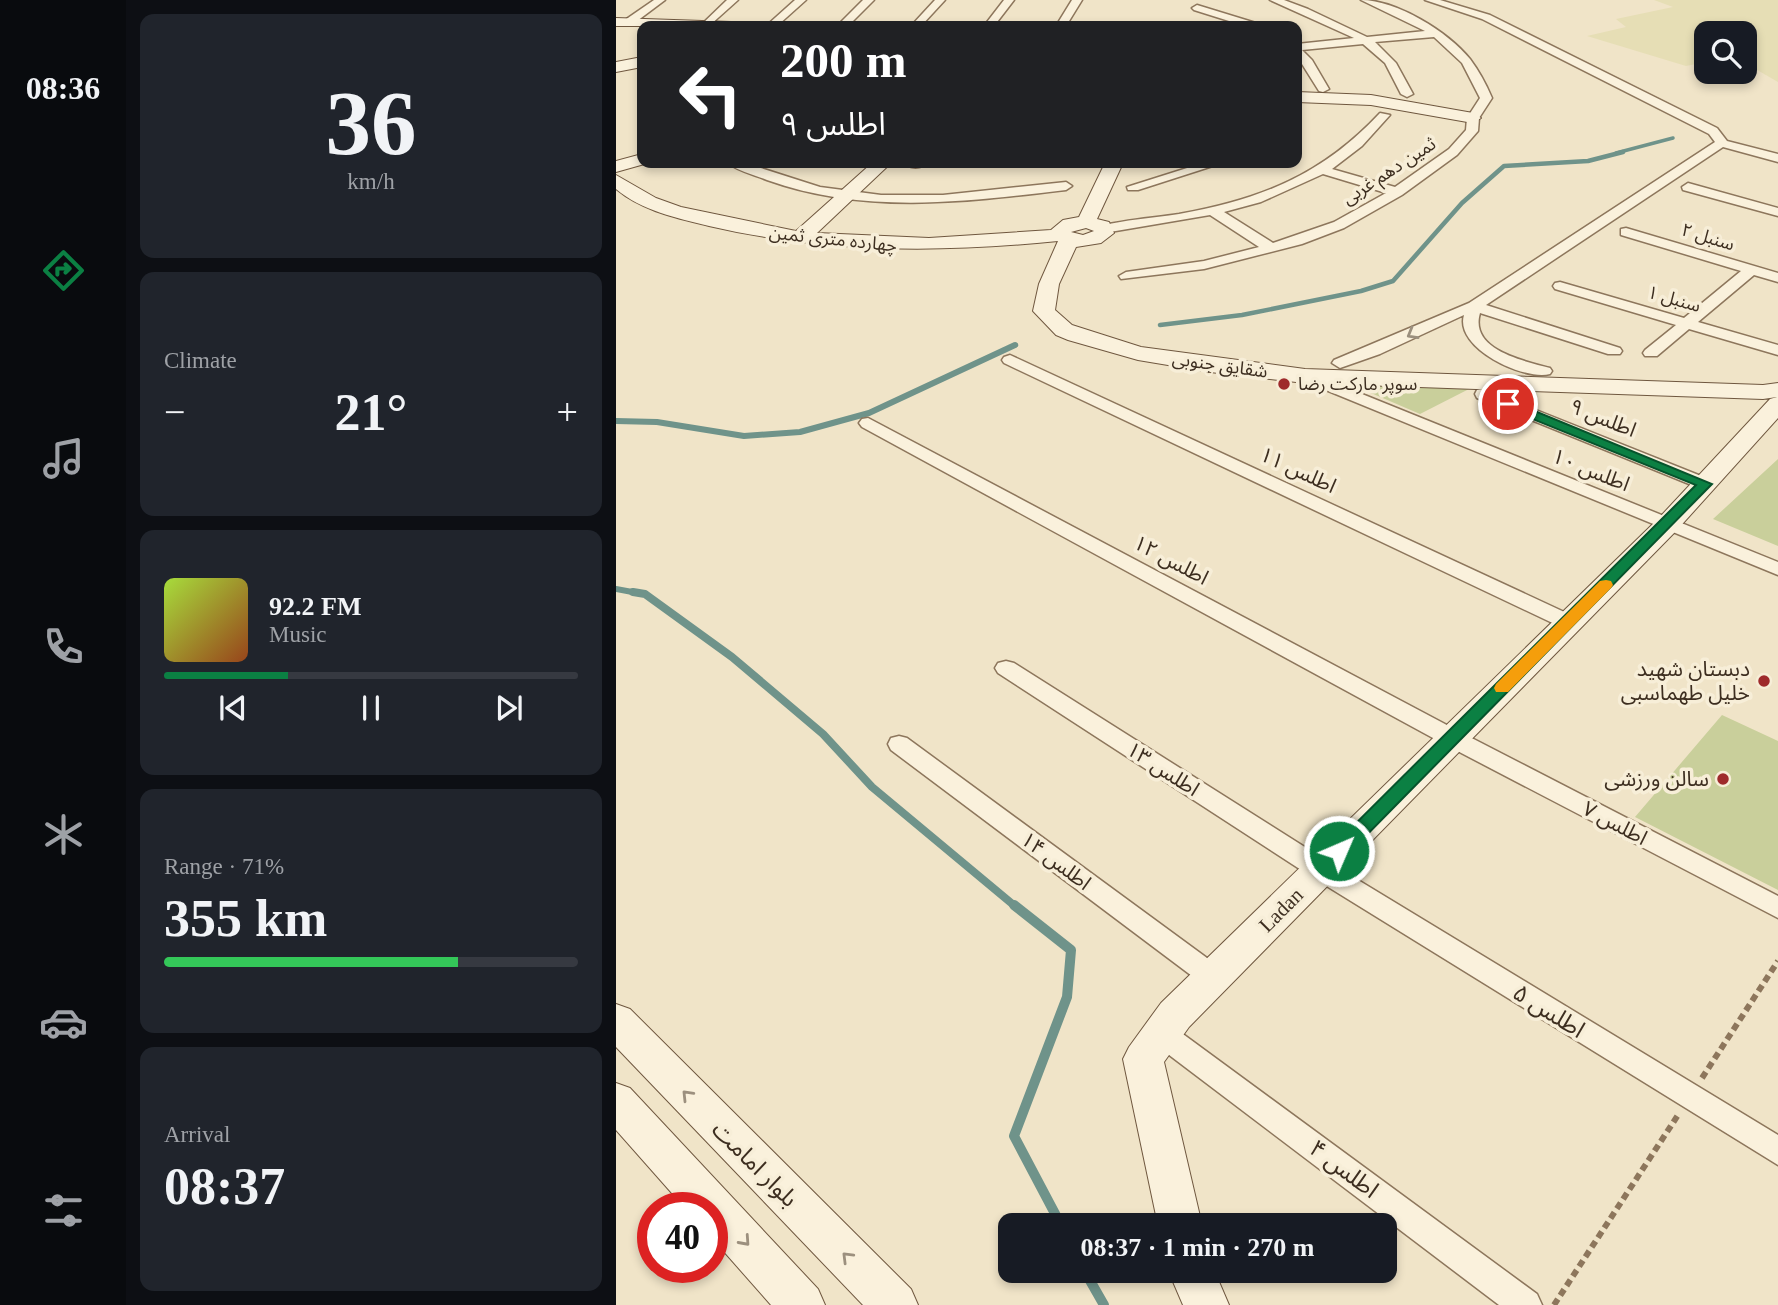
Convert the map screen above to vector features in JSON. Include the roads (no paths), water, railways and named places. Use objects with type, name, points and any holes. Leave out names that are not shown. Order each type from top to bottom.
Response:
[{"type":"street","points":[[623,22],[660,0]]},
{"type":"street","points":[[709,21],[733,0]]},
{"type":"street","points":[[777,21],[801,0]]},
{"type":"street","points":[[847,21],[869,0]]},
{"type":"street","points":[[921,21],[940,0]]},
{"type":"street","points":[[993,21],[1009,0]]},
{"type":"street","points":[[1063,21],[1077,0]]},
{"type":"street","points":[[1275,0],[1323,19],[1361,40],[1389,61],[1407,94]]},
{"type":"street","name":"ثمین دهم غربی","points":[[1126,276],[1204,265],[1270,248],[1339,225],[1397,191],[1453,152],[1472,131],[1473,118],[1486,98],[1478,75],[1460,52],[1437,33],[1366,0]]},
{"type":"street","points":[[1430,0],[1473,12],[1522,34],[1713,131],[1721,138],[1721,143]]},
{"type":"street","points":[[1198,8],[1239,21]]},
{"type":"street","points":[[1302,48],[1437,33]]},
{"type":"street","points":[[1302,54],[1323,89]]},
{"type":"street","points":[[616,66],[637,63]]},
{"type":"street","points":[[1302,97],[1371,100],[1473,118]]},
{"type":"street","points":[[1081,233],[1196,217],[1277,192],[1320,169],[1368,133],[1384,115]]},
{"type":"street","points":[[1340,363],[1374,353],[1474,306],[1721,143],[1778,158]]},
{"type":"street","points":[[616,167],[637,161]]},
{"type":"street","points":[[748,168],[783,181],[847,195],[877,198],[932,199],[1066,186]]},
{"type":"street","points":[[800,238],[877,168]]},
{"type":"street","name":"شقایق جنوبی","points":[[1112,168],[1081,233],[1049,284],[1044,311],[1063,330],[1138,353],[1305,376],[1498,384],[1778,387]]},
{"type":"street","points":[[1133,187],[1199,168]]},
{"type":"street","points":[[1320,169],[1397,191]]},
{"type":"street","name":"چهارده متری ثمین","points":[[616,180],[637,197],[686,215],[746,229],[845,244],[927,246],[1081,233]]},
{"type":"street","points":[[1688,187],[1775,208]]},
{"type":"street","points":[[1214,212],[1270,248]]},
{"type":"street","name":"سنبل ۲","points":[[1626,232],[1778,278]]},
{"type":"street","name":"شقایق جنوبی","points":[[1081,233],[1065,298],[1068,313],[1109,330],[1215,355],[1340,363],[1760,380],[1778,387]]},
{"type":"street","points":[[1651,353],[1751,270]]},
{"type":"street","name":"سنبل ۱","points":[[1560,286],[1778,350]]},
{"type":"street","points":[[1474,306],[1614,351]]},
{"type":"street","points":[[1474,306],[1468,319],[1470,331],[1481,345],[1497,355],[1544,371]]},
{"type":"street","name":"اطلس ۱۱","points":[[1010,360],[1568,622]]},
{"type":"street","name":"اطلس ۱۰","points":[[1305,376],[1667,525]]},
{"type":"street","name":"اطلس ۹","points":[[1483,394],[1705,484]]},
{"type":"street","name":"Ladan","points":[[1177,1213],[1143,1059],[1175,1015],[1667,525],[1778,404]]},
{"type":"street","name":"اطلس ۱۲","points":[[868,423],[1452,738]]},
{"type":"street","points":[[1667,525],[1778,569]]},
{"type":"street","name":"اطلس ۱۳","points":[[1006,668],[1321,870]]},
{"type":"street","name":"اطلس ۷","points":[[1452,738],[1778,908]]},
{"type":"street","name":"اطلس ۱۴","points":[[899,744],[1213,977]]},
{"type":"street","name":"اطلس ۵","points":[[1321,870],[1778,1151]]},
{"type":"street","name":"بلوار امامت","points":[[616,1021],[895,1305]]},
{"type":"street","name":"اطلس ۴","points":[[1162,1034],[1526,1305]]},
{"type":"street","points":[[616,1101],[802,1305]]},
{"type":"street","points":[[1191,1283],[1192,1305]]},
{"type":"street","points":[[1196,1283],[1206,1305]]},
{"type":"waterway","points":[[1616,153],[1673,138]]},
{"type":"waterway","points":[[1160,325],[1242,315],[1361,291],[1393,281],[1462,203],[1504,166],[1588,161],[1623,152]]},
{"type":"waterway","points":[[616,421],[657,422],[744,436],[800,432],[869,413],[1015,345]]},
{"type":"waterway","points":[[1011,347],[1016,345]]},
{"type":"waterway","points":[[616,589],[643,594]]},
{"type":"waterway","points":[[633,592],[645,594],[732,657],[823,734],[872,787],[1016,907]]},
{"type":"waterway","points":[[1014,905],[1071,950],[1067,997],[1014,1136],[1055,1213]]},
{"type":"waterway","points":[[1091,1283],[1104,1305]]},
{"type":"place","name":"سوپر مارکت رضا","points":[[1284,384]]},
{"type":"place","name":"دبستان شهید خلیل طهماسبی","points":[[1764,681]]},
{"type":"place","name":"سالن ورزشی","points":[[1723,779]]}]
